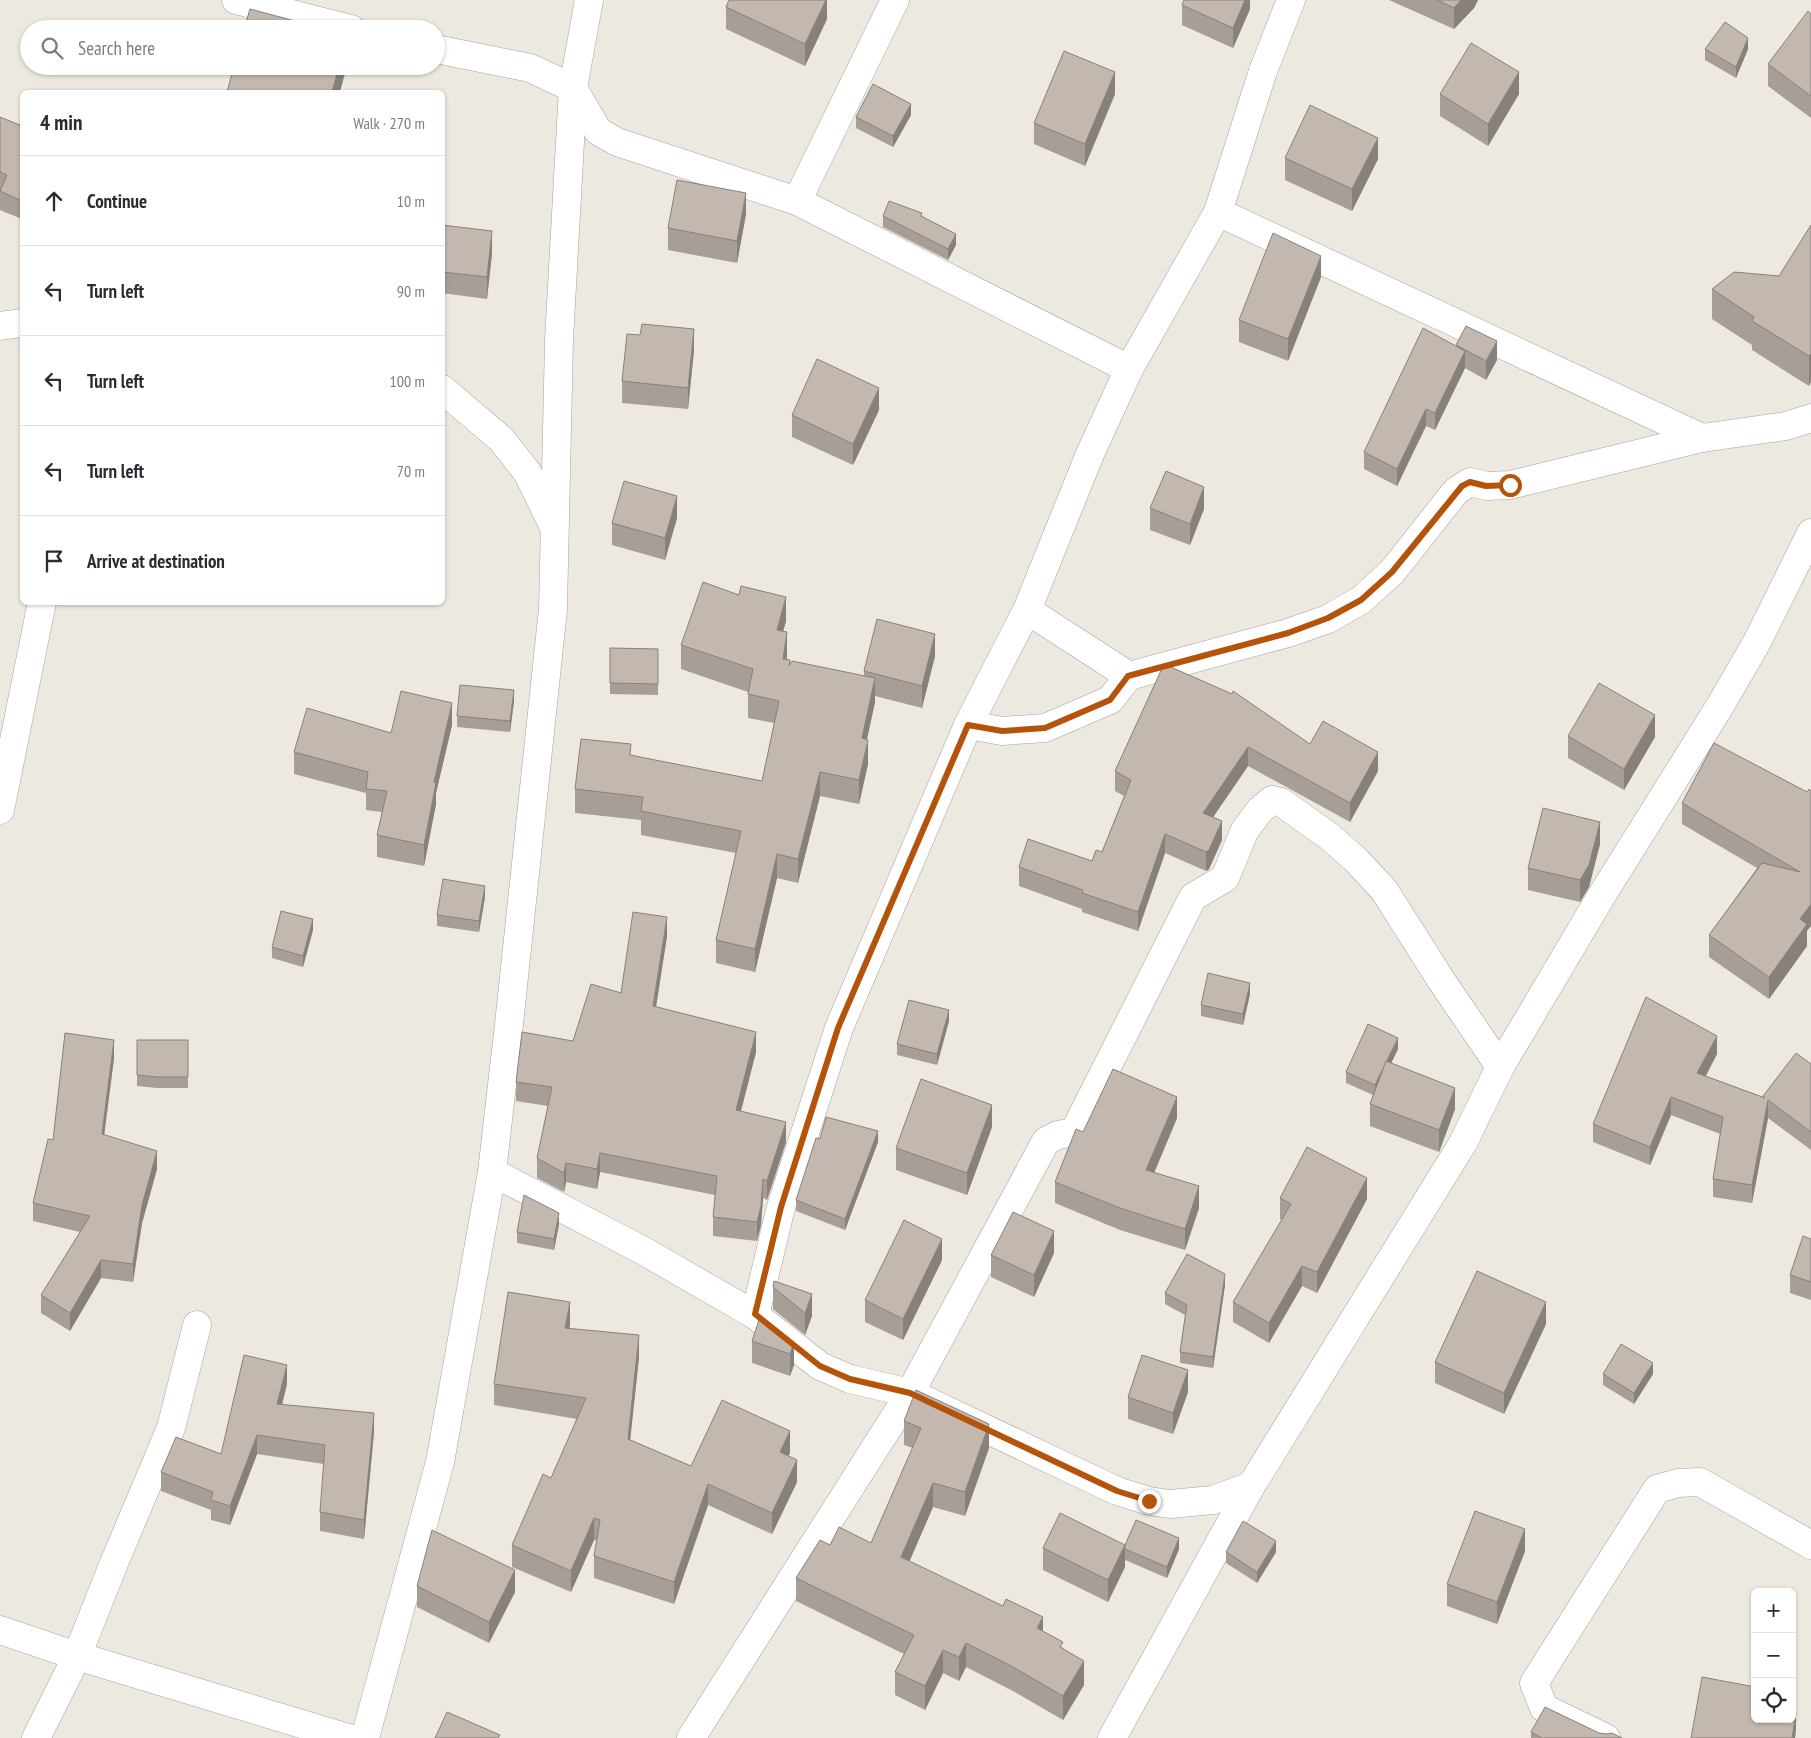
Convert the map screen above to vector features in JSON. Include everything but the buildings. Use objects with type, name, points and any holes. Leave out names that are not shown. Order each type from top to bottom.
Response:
[{"type":"street","points":[[236,0],[315,20]]},
{"type":"street","points":[[365,1738],[440,1462],[492,1172],[553,610],[559,340],[573,88],[589,0]]},
{"type":"street","points":[[797,201],[895,0]]},
{"type":"street","points":[[755,1314],[781,1207],[838,1028],[968,725],[1027,610],[1090,454],[1129,369],[1218,212],[1263,71],[1291,0]]},
{"type":"street","points":[[445,51],[530,68],[573,88],[598,131],[617,142],[797,201],[1129,369]]},
{"type":"street","points":[[1218,212],[1702,438]]},
{"type":"street","points":[[0,326],[20,323]]},
{"type":"street","points":[[445,392],[502,439],[527,472],[555,528]]},
{"type":"street","points":[[968,725],[1002,731],[1045,728],[1110,700],[1128,676],[1288,633],[1328,618],[1361,600],[1392,572],[1456,491],[1470,482],[1486,486],[1510,485],[1702,438],[1786,426],[1811,418]]},
{"type":"street","points":[[1112,1738],[1251,1486],[1463,1143],[1500,1067],[1602,895],[1720,706],[1757,642],[1811,533]]},
{"type":"street","points":[[0,810],[41,605]]},
{"type":"street","points":[[1027,610],[1128,676]]},
{"type":"street","points":[[692,1738],[910,1393],[1046,1141],[1058,1135],[1074,1132],[1193,897],[1225,878],[1245,830],[1260,810],[1272,800],[1280,802],[1330,837],[1356,860],[1384,890],[1441,980],[1500,1067]]},
{"type":"street","points":[[492,1172],[642,1250],[755,1314],[820,1366],[850,1379],[910,1393],[1117,1491],[1149,1501],[1170,1504],[1213,1500],[1251,1486]]},
{"type":"street","points":[[36,1738],[77,1656],[170,1428],[197,1325]]},
{"type":"street","points":[[1606,1738],[1544,1708],[1534,1683],[1657,1489],[1678,1483],[1700,1482],[1811,1545]]},
{"type":"street","points":[[0,1630],[77,1656],[348,1738]]},
{"type":"route","points":[[1149,1501],[1117,1491],[910,1393],[850,1379],[820,1366],[755,1314],[781,1207],[838,1028],[968,725],[1002,731],[1045,728],[1110,700],[1128,676],[1288,633],[1328,618],[1361,600],[1392,572],[1462,486],[1470,482],[1486,486],[1510,485]]}]
